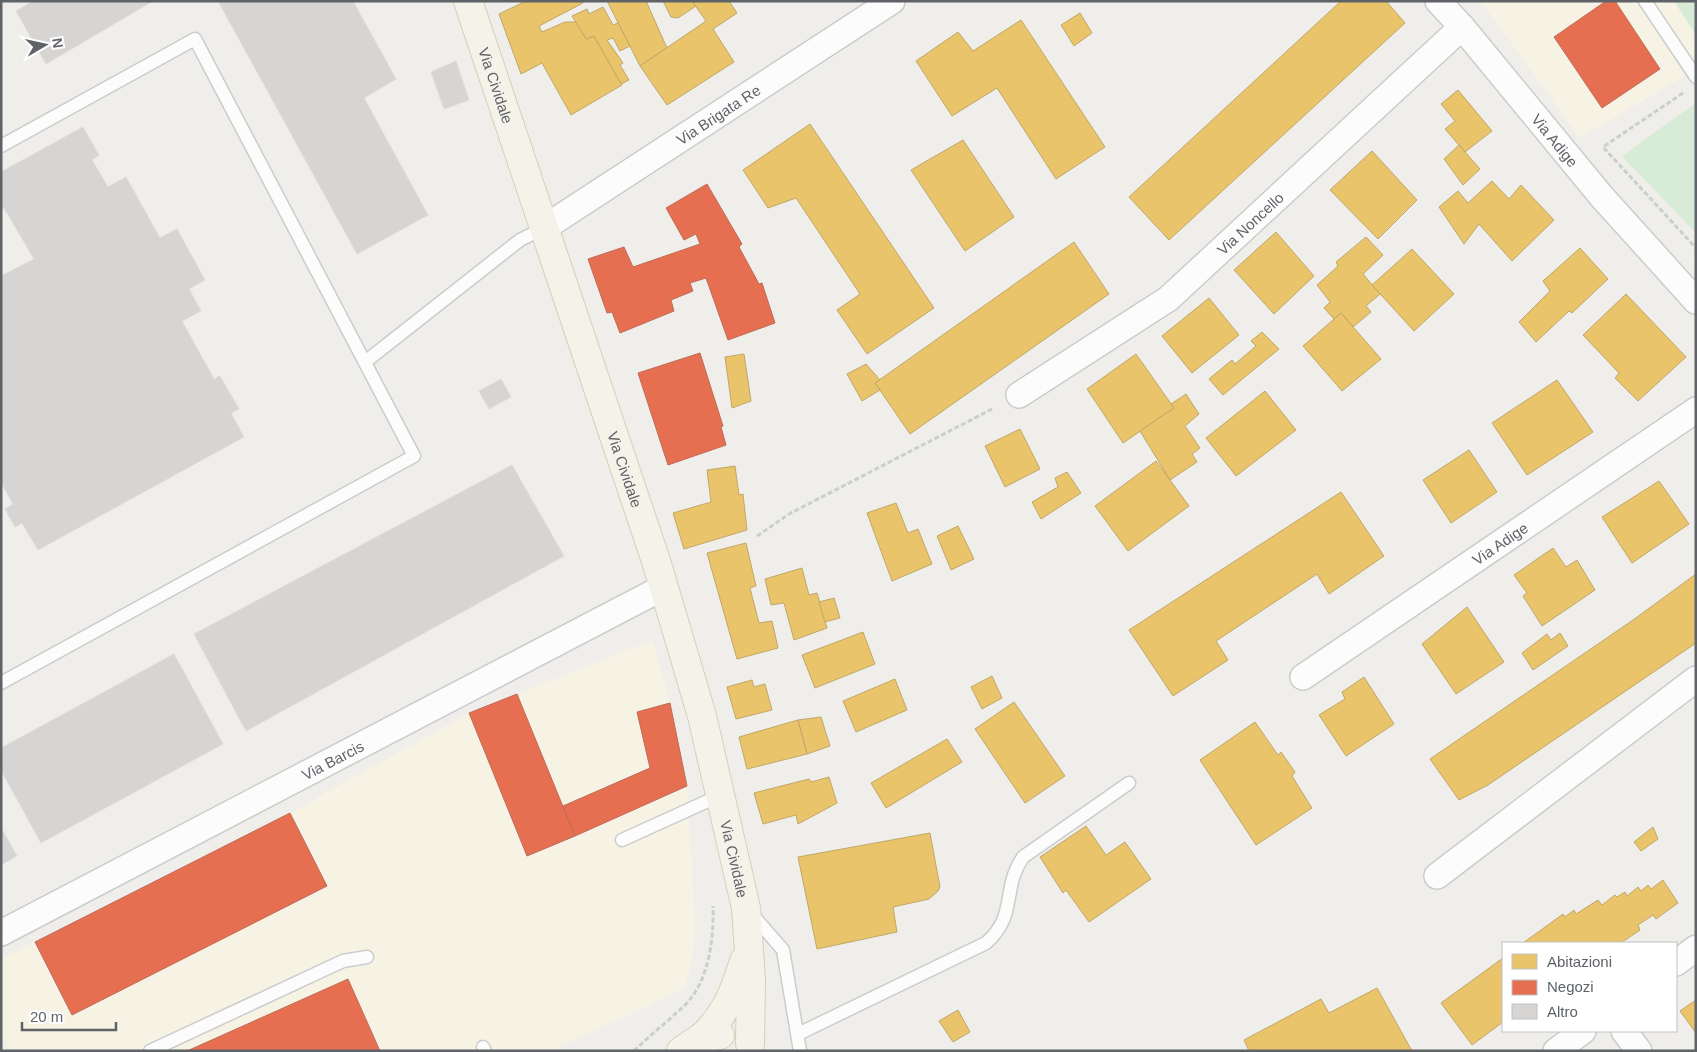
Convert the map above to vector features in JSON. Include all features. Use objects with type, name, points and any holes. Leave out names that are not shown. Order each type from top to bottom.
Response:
[{"type":"main road","name":"Via Cividale","points":[[468,1],[664,587],[702,716],[746,908],[754,1047]]},
{"type":"main road","name":"Via Cividale","points":[[692,1044],[718,1022],[735,990],[748,945]]},
{"type":"main road","name":"Via Cividale","points":[[692,1044],[718,1035],[735,1037],[754,1047]]},
{"type":"street","name":"Via Brigata Re","points":[[544,228],[892,1]]},
{"type":"street","name":"Via Adige","points":[[1438,1],[1462,27],[1602,197],[1696,301]]},
{"type":"street","name":"Via Noncello","points":[[1019,394],[1168,299],[1462,27]]},
{"type":"street","name":"Via Adige","points":[[1303,677],[1696,410]]},
{"type":"street","name":"Via Barcis","points":[[1,933],[664,587]]},
{"type":"street","points":[[1436,876],[1696,678]]},
{"type":"street","points":[[1677,962],[1696,948]]},
{"type":"street","points":[[1556,1051],[1582,1032]]},
{"type":"street","points":[[1625,1032],[1639,1051]]},
{"type":"lane","points":[[1645,1],[1696,77]]},
{"type":"lane","points":[[1,146],[195,39],[414,456],[1,683]]},
{"type":"lane","points":[[365,362],[520,240],[544,228]]},
{"type":"lane","points":[[798,1034],[986,943],[998,933],[1005,918],[1013,872],[1023,857],[1128,783]]},
{"type":"lane","points":[[622,840],[721,795]]},
{"type":"lane","points":[[746,908],[783,950],[800,1051]]},
{"type":"lane","points":[[150,1051],[343,961],[368,957]]},
{"type":"path","points":[[1688,90],[1603,147],[1696,248]]},
{"type":"path","points":[[757,536],[789,514],[1019,394]]},
{"type":"path","points":[[634,1051],[658,1027],[685,1006],[696,992],[705,972],[710,947],[713,899]]},
{"type":"shaded area","points":[[1481,1],[1674,1],[1696,35],[1696,69],[1580,138]]},
{"type":"shaded area","points":[[653,640],[670,703],[687,786],[695,924],[693,954],[689,975],[682,990],[551,1051],[9,1051],[1,1034],[1,959],[290,813],[469,713]]},
{"type":"green space","points":[[1674,1],[1696,1],[1696,35]]},
{"type":"green space","points":[[1696,103],[1696,233],[1622,156]]},
{"type":"building: Abitazioni","points":[[526,1],[583,1],[583,3],[539,26],[542,32],[565,22],[577,22],[586,39],[594,36],[622,85],[571,115],[542,63],[521,74],[499,14]]},
{"type":"building: Abitazioni","points":[[607,1],[646,1],[667,48],[640,66]]},
{"type":"building: Abitazioni","points":[[663,1],[692,1],[696,6],[678,18],[671,17]]},
{"type":"building: Abitazioni","points":[[692,1],[729,1],[737,13],[713,29],[734,62],[667,105],[640,66],[706,21]]},
{"type":"building: Abitazioni","points":[[1341,1],[1386,1],[1405,23],[1169,240],[1129,197]]},
{"type":"building: Abitazioni","points":[[603,7],[613,25],[618,23],[630,46],[620,51],[613,38],[607,40],[623,63],[620,65],[629,80],[621,84],[594,36],[586,39],[572,16],[587,9],[589,14]]},
{"type":"building: Abitazioni","points":[[1080,13],[1092,33],[1074,46],[1061,25]]},
{"type":"building: Abitazioni","points":[[1021,20],[1105,147],[1056,179],[997,88],[952,116],[916,61],[958,32],[973,51]]},
{"type":"building: Abitazioni","points":[[1458,90],[1492,131],[1465,152],[1445,129],[1455,121],[1441,104]]},
{"type":"building: Abitazioni","points":[[810,124],[934,308],[867,354],[837,310],[860,294],[796,198],[768,208],[743,170]]},
{"type":"building: Abitazioni","points":[[963,140],[1014,217],[965,251],[911,170]]},
{"type":"building: Abitazioni","points":[[1459,145],[1480,169],[1463,185],[1444,159]]},
{"type":"building: Abitazioni","points":[[1372,151],[1417,200],[1378,239],[1330,190]]},
{"type":"building: Abitazioni","points":[[1492,181],[1509,199],[1521,185],[1554,220],[1512,261],[1479,224],[1464,244],[1439,207],[1458,191],[1468,203]]},
{"type":"building: Abitazioni","points":[[1276,232],[1314,276],[1274,314],[1234,270]]},
{"type":"building: Abitazioni","points":[[1366,237],[1383,255],[1363,274],[1380,294],[1366,306],[1371,312],[1353,327],[1341,313],[1334,319],[1324,308],[1330,302],[1317,285],[1338,266],[1336,262]]},
{"type":"building: Abitazioni","points":[[1074,242],[1109,294],[910,434],[875,383]]},
{"type":"building: Abitazioni","points":[[1580,248],[1608,279],[1572,313],[1569,311],[1536,342],[1519,322],[1550,291],[1543,281]]},
{"type":"building: Abitazioni","points":[[1412,249],[1454,294],[1414,331],[1372,285]]},
{"type":"building: Abitazioni","points":[[1626,294],[1686,357],[1638,401],[1615,378],[1619,373],[1583,335]]},
{"type":"building: Abitazioni","points":[[1209,298],[1239,335],[1192,373],[1162,336]]},
{"type":"building: Abitazioni","points":[[1341,313],[1381,359],[1342,391],[1303,346]]},
{"type":"building: Abitazioni","points":[[1262,332],[1279,349],[1223,395],[1209,379],[1232,360],[1235,364],[1256,346],[1251,341]]},
{"type":"building: Abitazioni","points":[[744,354],[751,401],[732,408],[725,357]]},
{"type":"building: Abitazioni","points":[[1136,354],[1174,408],[1123,443],[1087,389]]},
{"type":"building: Abitazioni","points":[[866,364],[880,380],[875,383],[880,390],[862,401],[847,374]]},
{"type":"building: Abitazioni","points":[[1557,380],[1593,432],[1527,475],[1492,423]]},
{"type":"building: Abitazioni","points":[[1265,391],[1296,430],[1236,476],[1206,438]]},
{"type":"building: Abitazioni","points":[[1186,394],[1199,414],[1185,426],[1200,448],[1192,454],[1197,462],[1170,480],[1140,431],[1174,408],[1171,404]]},
{"type":"building: Abitazioni","points":[[1020,429],[1040,469],[1005,487],[985,446]]},
{"type":"building: Abitazioni","points":[[1469,450],[1497,492],[1451,523],[1423,480]]},
{"type":"building: Abitazioni","points":[[1156,461],[1189,506],[1128,551],[1095,506]]},
{"type":"building: Abitazioni","points":[[735,466],[739,495],[743,494],[747,530],[684,549],[673,513],[711,502],[707,470]]},
{"type":"building: Abitazioni","points":[[1067,472],[1081,493],[1041,519],[1032,502],[1058,487],[1055,478]]},
{"type":"building: Abitazioni","points":[[1659,481],[1689,524],[1632,563],[1602,517]]},
{"type":"building: Abitazioni","points":[[1341,492],[1384,556],[1329,594],[1317,574],[1216,641],[1228,660],[1173,696],[1129,630]]},
{"type":"building: Abitazioni","points":[[896,503],[908,533],[918,529],[932,564],[892,581],[867,513]]},
{"type":"building: Abitazioni","points":[[958,526],[974,559],[951,570],[937,536]]},
{"type":"building: Abitazioni","points":[[746,543],[756,586],[750,588],[759,623],[772,621],[778,648],[737,659],[707,553]]},
{"type":"building: Abitazioni","points":[[1553,548],[1566,567],[1577,560],[1595,590],[1542,626],[1523,596],[1527,593],[1514,575]]},
{"type":"building: Abitazioni","points":[[802,568],[809,595],[817,593],[827,628],[794,640],[784,603],[771,605],[765,579]]},
{"type":"building: Abitazioni","points":[[1696,574],[1696,643],[1488,785],[1459,800],[1430,759],[1633,620]]},
{"type":"building: Abitazioni","points":[[834,598],[840,618],[825,622],[819,602]]},
{"type":"building: Abitazioni","points":[[1467,607],[1504,662],[1456,694],[1422,644]]},
{"type":"building: Abitazioni","points":[[863,632],[875,664],[815,688],[802,655]]},
{"type":"building: Abitazioni","points":[[1560,633],[1568,646],[1533,670],[1522,653],[1547,634],[1551,640]]},
{"type":"building: Abitazioni","points":[[992,676],[1002,698],[982,709],[971,687]]},
{"type":"building: Abitazioni","points":[[1364,677],[1394,724],[1346,756],[1319,715],[1345,699],[1342,692]]},
{"type":"building: Abitazioni","points":[[895,679],[907,710],[856,732],[843,701]]},
{"type":"building: Abitazioni","points":[[752,680],[754,687],[765,684],[772,710],[736,719],[727,687]]},
{"type":"building: Abitazioni","points":[[1014,702],[1065,776],[1025,803],[975,729]]},
{"type":"building: Abitazioni","points":[[821,717],[830,746],[807,754],[798,720]]},
{"type":"building: Abitazioni","points":[[798,720],[807,754],[747,769],[739,737]]},
{"type":"building: Abitazioni","points":[[1255,722],[1278,755],[1281,752],[1295,772],[1292,776],[1312,808],[1256,845],[1200,760]]},
{"type":"building: Abitazioni","points":[[947,739],[962,762],[886,808],[871,783]]},
{"type":"building: Abitazioni","points":[[829,777],[837,803],[798,824],[796,815],[763,824],[754,793],[809,779],[811,782]]},
{"type":"building: Abitazioni","points":[[1086,826],[1106,855],[1125,842],[1151,879],[1089,922],[1066,890],[1063,893],[1040,857]]},
{"type":"building: Abitazioni","points":[[1653,827],[1658,839],[1641,851],[1634,842]]},
{"type":"building: Abitazioni","points":[[930,833],[940,887],[938,891],[929,899],[893,907],[897,932],[817,949],[798,857]]},
{"type":"building: Abitazioni","points":[[1663,880],[1678,903],[1656,919],[1653,915],[1638,925],[1640,930],[1622,942],[1524,942],[1563,914],[1565,917],[1574,910],[1576,914],[1598,900],[1602,905],[1615,895],[1617,897],[1625,892],[1627,896],[1638,887],[1641,891],[1648,885],[1651,889]]},
{"type":"building: Abitazioni","points":[[1502,959],[1502,1023],[1472,1045],[1441,1003]]},
{"type":"building: Abitazioni","points":[[1377,988],[1412,1051],[1249,1051],[1244,1040],[1321,999],[1329,1013]]},
{"type":"building: Abitazioni","points":[[1696,1000],[1696,1033],[1680,1011]]},
{"type":"building: Abitazioni","points":[[958,1010],[970,1032],[953,1042],[939,1021]]},
{"type":"building: Negozi","points":[[1606,1],[1615,1],[1660,69],[1602,108],[1554,37]]},
{"type":"building: Negozi","points":[[707,184],[742,244],[739,247],[759,284],[762,283],[775,323],[728,340],[706,278],[690,283],[693,291],[671,300],[674,311],[620,333],[612,312],[607,313],[588,259],[624,247],[633,267],[700,244],[696,234],[684,240],[666,208]]},
{"type":"building: Negozi","points":[[700,353],[723,426],[721,427],[726,445],[668,465],[638,373]]},
{"type":"building: Negozi","points":[[517,694],[575,836],[527,856],[469,713]]},
{"type":"building: Negozi","points":[[670,703],[687,786],[575,836],[563,806],[650,768],[637,712]]},
{"type":"building: Negozi","points":[[290,813],[327,886],[72,1015],[35,942]]},
{"type":"building: Negozi","points":[[348,979],[380,1051],[187,1051]]},
{"type":"building: Altro","points":[[33,1],[153,1],[46,64],[16,11]]},
{"type":"building: Altro","points":[[218,1],[353,1],[396,79],[364,98],[428,215],[357,254]]},
{"type":"building: Altro","points":[[456,61],[469,100],[444,109],[431,72]]},
{"type":"building: Altro","points":[[83,127],[99,155],[92,160],[108,187],[126,177],[160,238],[177,229],[205,280],[189,289],[201,311],[182,321],[214,379],[220,376],[239,409],[231,413],[244,437],[38,550],[22,523],[15,527],[5,509],[13,504],[1,482],[1,276],[34,259],[4,208],[1,210],[1,172]]},
{"type":"building: Altro","points":[[501,379],[511,397],[489,409],[479,391]]},
{"type":"building: Altro","points":[[512,465],[564,556],[246,731],[194,634]]},
{"type":"building: Altro","points":[[174,654],[223,744],[41,843],[1,770],[1,748]]},
{"type":"building: Altro","points":[[1,828],[17,856],[1,865]]}]
